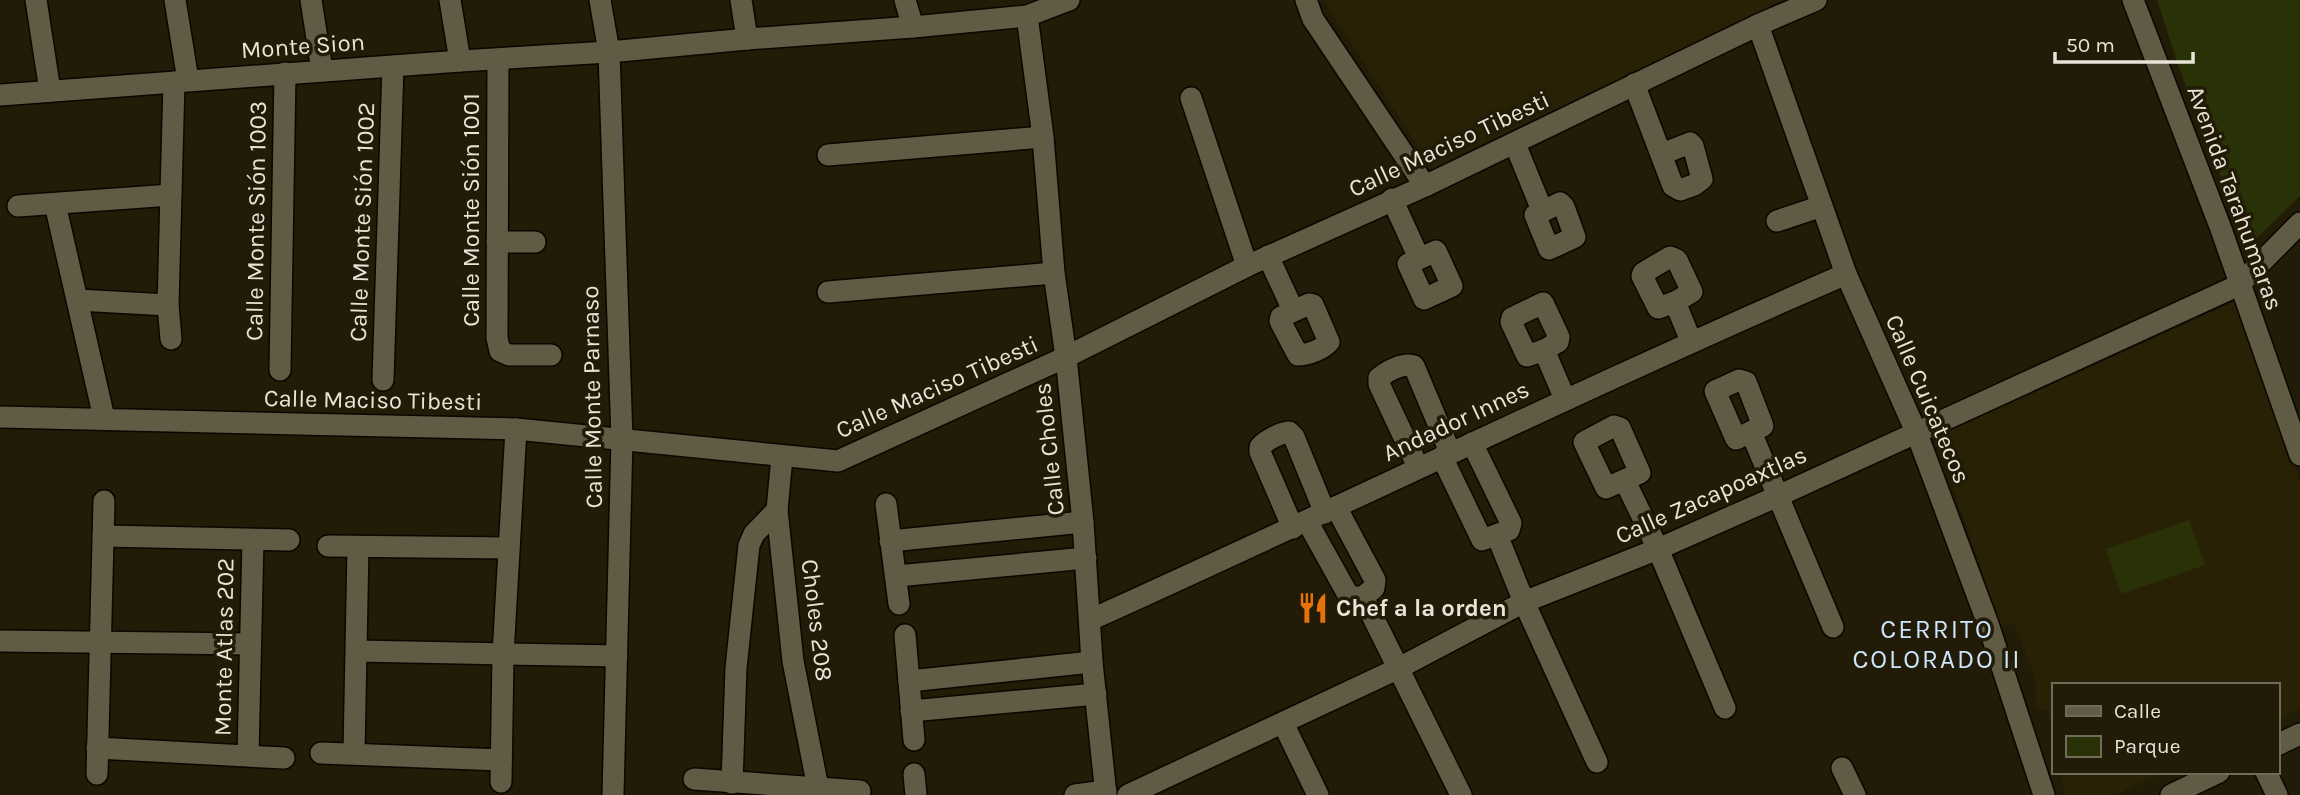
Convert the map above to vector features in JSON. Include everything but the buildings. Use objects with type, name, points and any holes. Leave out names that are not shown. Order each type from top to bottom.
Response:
[{"type":"street","points":[[36,0],[50,92]]},
{"type":"street","points":[[171,339],[171,195],[181,81],[175,0]]},
{"type":"street","points":[[311,0],[322,70]]},
{"type":"street","points":[[450,0],[460,61]]},
{"type":"street","name":"Calle Monte Parnaso","points":[[600,0],[609,52],[622,439],[614,795]]},
{"type":"street","points":[[741,0],[747,39]]},
{"type":"street","points":[[905,0],[913,27]]},
{"type":"street","name":"Monte Sion","points":[[0,95],[322,70],[609,52],[913,27],[1039,8],[1069,0]]},
{"type":"street","points":[[1306,0],[1313,19],[1425,186]]},
{"type":"street","name":"Calle Maciso Tibesti","points":[[0,417],[516,429],[782,457],[829,461],[847,458],[1066,357],[1268,256],[1515,144],[1634,84],[1816,0]]},
{"type":"street","name":"Avenida Tarahumaras","points":[[2133,0],[2221,229],[2300,455]]},
{"type":"street","name":"Calle Choles","points":[[1039,8],[1043,137],[1054,273],[1066,357],[1083,522],[1092,662],[1106,793]]},
{"type":"street","name":"Calle Cuicatecos","points":[[1758,25],[1846,274],[1917,434],[1987,624],[2044,795]]},
{"type":"street","name":"Calle Monte Sión 1001","points":[[498,59],[499,351],[509,355],[551,355]]},
{"type":"street","name":"Calle Monte Sión 1002","points":[[383,380],[393,66]]},
{"type":"street","name":"Calle Monte Sión 1003","points":[[280,370],[285,73]]},
{"type":"street","points":[[1634,84],[1662,155]]},
{"type":"street","points":[[1191,98],[1247,266]]},
{"type":"street","points":[[828,155],[1043,137]]},
{"type":"street","points":[[1515,144],[1542,210]]},
{"type":"street","points":[[18,206],[171,195]]},
{"type":"street","points":[[1392,199],[1419,258]]},
{"type":"street","points":[[55,204],[104,418]]},
{"type":"street","points":[[1777,221],[1822,206]]},
{"type":"street","name":"Calle Zacapoaxtlas","points":[[1128,795],[1397,669],[1524,602],[1658,549],[1778,496],[2239,285],[2300,223]]},
{"type":"street","points":[[497,242],[535,242]]},
{"type":"street","points":[[1268,256],[1293,310]]},
{"type":"street","points":[[828,292],[1054,273]]},
{"type":"street","name":"Andador Innes","points":[[1090,620],[1691,341],[1846,274]]},
{"type":"street","points":[[78,300],[169,305]]},
{"type":"street","points":[[1675,302],[1691,341]]},
{"type":"street","points":[[1544,350],[1565,399]]},
{"type":"street","points":[[1418,467],[1379,384],[1382,375],[1405,364],[1414,366],[1479,538],[1484,541],[1509,530],[1511,523],[1472,443]]},
{"type":"street","points":[[501,782],[503,655],[516,429]]},
{"type":"street","points":[[1751,432],[1833,627]]},
{"type":"street","name":"Choles 208","points":[[782,457],[778,510],[793,661],[818,788]]},
{"type":"street","points":[[1625,481],[1658,549],[1725,708]]},
{"type":"street","points":[[97,774],[104,502]]},
{"type":"street","points":[[886,504],[899,604]]},
{"type":"street","points":[[732,783],[736,668],[749,545],[754,534],[778,510]]},
{"type":"street","points":[[1315,517],[1376,580],[1374,588],[1363,597],[1352,597],[1347,593],[1315,517]]},
{"type":"street","points":[[890,541],[1083,522]]},
{"type":"street","points":[[1497,535],[1524,602],[1597,762]]},
{"type":"street","points":[[103,536],[289,540]]},
{"type":"street","name":"Monte Atlas 202","points":[[248,755],[253,540]]},
{"type":"street","points":[[328,545],[509,548]]},
{"type":"street","points":[[354,753],[358,547]]},
{"type":"street","points":[[897,576],[1086,558]]},
{"type":"street","points":[[1363,597],[1461,795]]},
{"type":"street","points":[[905,635],[914,740]]},
{"type":"street","points":[[0,641],[250,644]]},
{"type":"street","points":[[357,651],[617,656]]},
{"type":"street","points":[[909,681],[1092,662]]},
{"type":"street","points":[[911,711],[1097,694]]},
{"type":"street","points":[[1283,723],[1318,795]]},
{"type":"street","points":[[2279,744],[2300,734]]},
{"type":"street","points":[[97,748],[284,758]]},
{"type":"street","points":[[321,752],[501,760]]},
{"type":"street","points":[[1842,768],[1855,795]]},
{"type":"street","points":[[2171,795],[2215,774]]},
{"type":"street","points":[[2267,774],[2277,795]]},
{"type":"street","points":[[694,779],[860,791]]},
{"type":"street","points":[[1075,795],[1106,793]]},
{"type":"shaded area","points":[[1323,0],[1783,0],[1432,168]]},
{"type":"shaded area","points":[[2234,302],[2300,481],[2300,709],[2279,719],[2279,683],[2052,683],[2052,725],[2047,710],[2036,710],[2036,680],[2014,623],[2001,627],[1936,437]]},
{"type":"shaded area","points":[[2059,774],[2160,774],[2115,795],[2066,795]]},
{"type":"green space","points":[[2157,0],[2300,0],[2300,196],[2248,247],[2179,68]]},
{"type":"green space","points":[[2189,520],[2205,565],[2121,594],[2106,549]]},
{"type":"place","name":"Chef a la orden","points":[[1313,608]]},
{"type":"district","name":"CERRITO COLORADO II","points":[[1937,644]]}]
